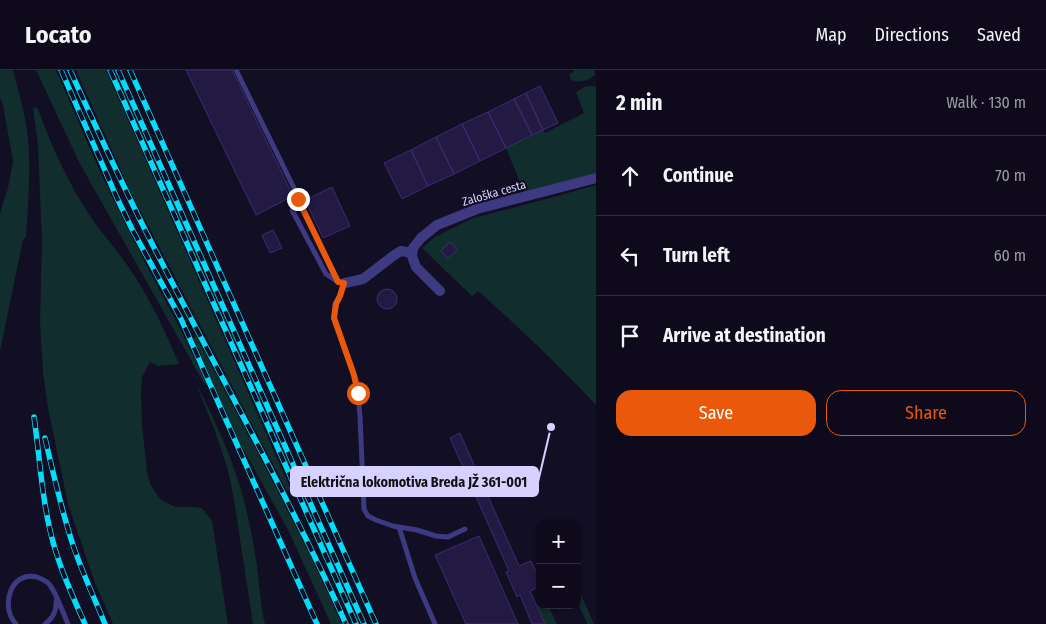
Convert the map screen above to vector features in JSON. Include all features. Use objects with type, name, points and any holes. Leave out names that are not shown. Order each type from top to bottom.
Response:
[{"type":"street","name":"Zaloška cesta","points":[[412,253],[413,248],[421,238],[438,225],[477,209],[596,178]]},
{"type":"street","points":[[341,283],[362,279],[401,251],[412,253],[416,267],[440,291]]},
{"type":"lane","points":[[236,70],[301,206],[341,283],[340,296],[336,304],[334,318],[354,375],[358,393],[364,509],[368,516],[376,520],[393,526],[442,537],[464,529]]},
{"type":"lane","points":[[292,210],[326,274],[341,283]]},
{"type":"lane","points":[[399,526],[415,578],[435,624]]},
{"type":"lane","points":[[12,624],[5,608],[7,591],[18,579],[26,576],[35,576],[50,584],[68,624]]},
{"type":"lane","points":[[45,624],[54,615],[56,607],[55,596]]},
{"type":"lane","points":[[8,616],[16,624]]},
{"type":"green space","points":[[0,70],[13,70],[22,104],[28,139],[29,188],[26,237],[23,240],[0,351],[0,213],[8,188],[13,161],[3,105],[0,98]]},
{"type":"green space","points":[[36,70],[56,70],[114,201],[207,385],[205,385],[80,164]]},
{"type":"green space","points":[[76,70],[106,70],[291,490],[287,491],[132,195]]},
{"type":"green space","points":[[573,70],[594,70],[595,75],[584,81],[574,81],[571,80],[569,74],[574,72]]},
{"type":"green space","points":[[590,86],[596,86],[596,173],[513,196],[498,190],[499,188],[513,194],[524,192],[506,148],[543,130],[545,133],[584,113],[576,92]]},
{"type":"green space","points":[[37,107],[71,184],[90,215],[128,266],[143,290],[179,364],[158,366],[150,362],[142,377],[142,424],[147,472],[150,484],[160,499],[175,507],[202,508],[212,521],[228,624],[113,624],[95,583],[68,504],[48,408],[43,372],[40,323],[42,242],[38,145],[33,108]]},
{"type":"green space","points":[[596,185],[596,405],[524,332],[478,291],[472,296],[422,248],[435,237],[473,218]]},
{"type":"green space","points":[[196,336],[290,515],[342,624],[331,624],[289,532],[235,434],[193,338]]},
{"type":"green space","points":[[199,389],[222,437],[240,487],[253,541],[265,624],[253,624],[228,470]]},
{"type":"green space","points":[[581,594],[594,624],[587,624],[580,609]]},
{"type":"green space","points":[[538,609],[550,609],[557,624],[545,624]]},
{"type":"building","points":[[186,70],[232,70],[293,196],[256,215]]},
{"type":"building","points":[[540,86],[558,123],[543,130],[526,93]]},
{"type":"building","points":[[526,93],[543,130],[532,135],[514,99]]},
{"type":"building","points":[[514,99],[532,135],[506,148],[488,112]]},
{"type":"building","points":[[488,112],[506,148],[480,161],[462,124]]},
{"type":"building","points":[[462,124],[480,161],[454,174],[436,137]]},
{"type":"building","points":[[436,137],[454,174],[428,186],[411,150]]},
{"type":"building","points":[[411,150],[428,186],[402,199],[384,163]]},
{"type":"building","points":[[332,187],[350,226],[323,238],[305,200]]},
{"type":"building","points":[[273,230],[282,248],[270,253],[262,235]]},
{"type":"building","points":[[450,242],[457,250],[448,258],[441,251]]},
{"type":"building","points":[[383,289],[391,289],[397,295],[397,303],[391,309],[383,309],[377,303],[377,295]]},
{"type":"building","points":[[460,433],[519,566],[531,561],[536,572],[536,588],[530,591],[536,604],[536,609],[538,609],[545,624],[532,624],[520,595],[517,597],[506,572],[509,571],[450,438]]},
{"type":"building","points":[[479,536],[518,624],[466,624],[435,555]]},
{"type":"railway","points":[[61,70],[117,198],[181,319],[317,624]]},
{"type":"railway","points":[[70,70],[137,214],[303,532],[346,624]]},
{"type":"railway","points":[[110,70],[356,624]]},
{"type":"railway","points":[[118,70],[364,624]]},
{"type":"railway","points":[[130,70],[376,624]]},
{"type":"railway","points":[[34,417],[49,527],[63,574],[85,624]]},
{"type":"railway","points":[[45,438],[72,542],[105,624]]},
{"type":"place","name":"Električna lokomotiva Breda JŽ 361-001","points":[[551,427]]},
{"type":"route","points":[[298,199],[338,282],[344,283],[334,311],[334,318],[354,375],[358,393]]}]
